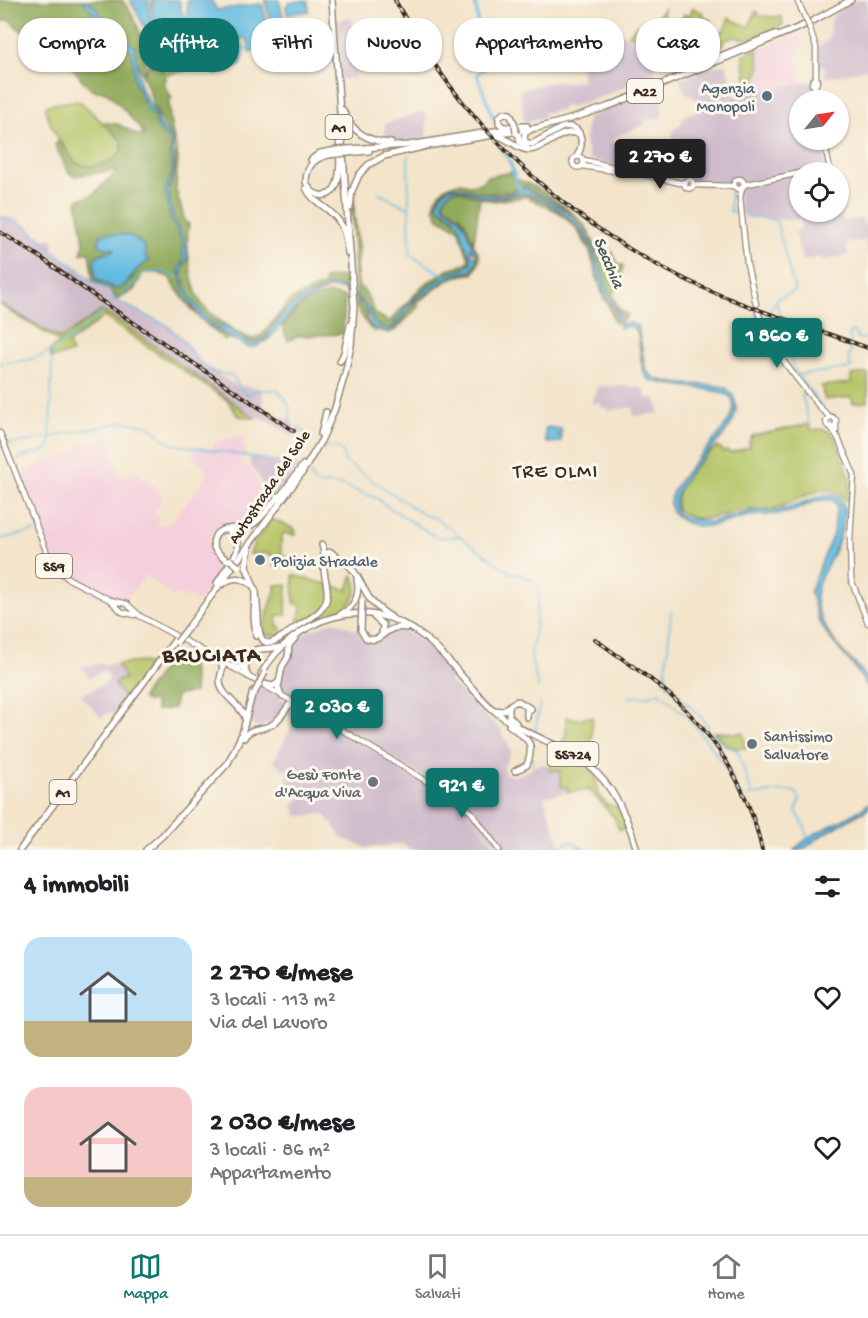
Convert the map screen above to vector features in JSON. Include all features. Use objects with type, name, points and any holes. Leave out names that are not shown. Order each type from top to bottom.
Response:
[{"type":"highway","name":"Autostrada del Sole","points":[[179,637],[310,460],[325,432],[340,395],[349,358],[352,306],[350,258],[331,0]]},
{"type":"highway","name":"Autostrada del Sole","points":[[331,0],[350,258]]},
{"type":"highway","name":"A22","points":[[427,146],[527,126],[588,110],[807,22],[844,0]]},
{"type":"highway","name":"A22","points":[[348,151],[479,136],[549,125],[599,110],[807,22],[851,0]]},
{"type":"highway","points":[[339,87],[345,118],[353,128],[366,137],[389,143],[441,140]]},
{"type":"highway","name":"A1","points":[[338,111],[339,174],[338,183],[327,194],[319,195],[314,193],[306,182],[309,168],[319,158],[337,152],[348,151],[427,146]]},
{"type":"highway","points":[[479,136],[494,130],[498,116],[505,111],[514,115],[518,141],[526,147],[548,143]]},
{"type":"highway","points":[[516,125],[509,113],[503,113],[499,118],[499,123],[503,127],[527,126]]},
{"type":"highway","points":[[549,125],[527,131],[524,139],[532,144],[569,126],[576,129],[581,137],[580,157]]},
{"type":"highway","points":[[479,136],[500,136],[527,150],[570,132],[577,132],[581,137]]},
{"type":"highway","points":[[517,133],[520,142],[527,146],[536,145],[549,135]]},
{"type":"highway","name":"A1","points":[[350,258],[351,203],[354,186],[361,172],[384,156],[427,146]]},
{"type":"highway","points":[[337,152],[322,152],[313,158],[305,170],[304,181],[311,197],[340,223],[350,258]]},
{"type":"highway","name":"Autostrada del Sole","points":[[22,850],[151,676],[291,481],[321,434],[341,378],[351,327]]},
{"type":"highway","points":[[340,361],[351,327]]},
{"type":"highway","points":[[351,327],[353,367]]},
{"type":"highway","points":[[321,434],[326,412]]},
{"type":"highway","points":[[310,460],[329,433]]},
{"type":"highway","points":[[229,561],[214,547],[213,539],[216,534],[222,530],[241,529],[253,525],[291,481]]},
{"type":"highway","points":[[264,524],[247,555],[247,569],[256,589],[259,632],[263,640],[268,643],[274,642],[319,612],[328,592],[334,560],[324,546],[334,560],[355,572],[374,604],[398,621]]},
{"type":"highway","points":[[217,583],[235,556],[238,546],[234,534],[223,530],[216,535],[214,545],[218,552],[229,561],[237,566],[252,581]]},
{"type":"highway","points":[[237,566],[250,581],[255,592],[258,615],[255,633],[259,640],[268,645],[278,644],[322,610],[330,595],[326,567],[334,560]]},
{"type":"highway","points":[[327,572],[334,560]]},
{"type":"highway","points":[[335,617],[345,612],[354,602],[358,590],[355,572]]},
{"type":"highway","points":[[206,603],[224,583],[232,579],[246,581],[255,592]]},
{"type":"highway","points":[[360,580],[363,635],[369,640],[376,640],[392,628],[406,628]]},
{"type":"highway","name":"SS724","points":[[241,741],[252,695],[264,671],[283,645],[307,627],[335,617],[366,614],[398,621],[433,645],[488,706],[515,726],[575,755],[599,775],[618,800],[634,840],[641,842],[637,850]]},
{"type":"highway","name":"SS724","points":[[264,671],[277,654],[296,637],[331,619],[353,616],[392,621],[432,646],[478,698],[503,720],[581,761],[605,784],[622,812],[637,850]]},
{"type":"highway","points":[[374,617],[383,625],[384,629],[380,638]]},
{"type":"highway","points":[[286,708],[279,682],[290,645],[296,637]]},
{"type":"highway","points":[[221,675],[227,668],[242,667],[253,651],[276,649],[283,645]]},
{"type":"highway","points":[[248,676],[245,670],[246,664],[250,655],[255,651],[261,651],[267,656],[264,671]]},
{"type":"highway","points":[[277,654],[285,652],[287,659]]},
{"type":"highway","points":[[220,661],[223,667],[221,687],[244,716],[241,741]]},
{"type":"highway","points":[[259,683],[273,686],[279,682]]},
{"type":"highway","points":[[234,701],[243,705],[252,695]]},
{"type":"highway","name":"SS724","points":[[149,850],[228,763],[241,741],[252,695]]},
{"type":"highway","points":[[488,706],[499,711],[516,701],[526,705],[535,703]]},
{"type":"highway","points":[[241,741],[247,732],[274,724],[286,708],[292,703],[298,704]]},
{"type":"highway","points":[[526,705],[527,717]]},
{"type":"highway","points":[[509,707],[508,713],[511,719],[535,736]]},
{"type":"highway","points":[[250,709],[250,724],[260,729]]},
{"type":"highway","points":[[503,720],[529,739],[531,749]]},
{"type":"highway","points":[[516,769],[525,768],[528,764],[534,743],[550,745]]},
{"type":"highway","name":"SS724","points":[[149,850],[180,817]]},
{"type":"main road","points":[[798,0],[816,46],[816,90]]},
{"type":"main road","points":[[826,152],[827,162]]},
{"type":"main road","points":[[826,152],[829,162]]},
{"type":"main road","points":[[580,157],[582,166]]},
{"type":"main road","points":[[644,175],[582,166],[577,168],[573,165],[573,160],[580,157],[684,184],[691,189],[694,185],[739,185],[789,175]]},
{"type":"main road","points":[[739,185],[747,264],[756,304]]},
{"type":"main road","points":[[758,311],[771,341],[828,418],[836,420],[833,427]]},
{"type":"main road","points":[[828,418],[826,424],[833,427],[854,475],[850,538],[851,579],[868,623]]},
{"type":"main road","name":"SS9","points":[[0,433],[53,564],[69,579],[121,606],[127,604],[128,610]]},
{"type":"main road","name":"SS9","points":[[121,606],[122,612],[128,610],[141,616],[281,695],[318,714],[327,715],[340,729],[466,806],[499,850]]},
{"type":"shaded area","points":[[857,0],[868,0],[868,69],[825,78],[824,66],[815,67],[817,48],[829,38],[830,23],[834,14]]},
{"type":"shaded area","points":[[346,18],[346,72],[355,72],[356,78],[340,78],[337,21]]},
{"type":"shaded area","points":[[624,34],[636,41],[636,72],[655,72],[655,74],[593,100],[570,107],[563,106],[564,109],[543,113],[543,117],[524,122],[520,90],[560,80],[564,83],[583,80],[582,72],[624,72]]},
{"type":"shaded area","points":[[796,35],[800,36],[804,42],[801,48],[795,50],[803,84],[759,91],[756,77],[760,69],[757,49]]},
{"type":"shaded area","points":[[726,63],[734,96],[815,81],[817,90],[789,90],[789,150],[826,150],[826,161],[789,162],[789,220],[745,215],[740,212],[738,192],[734,187],[687,185],[691,174],[691,154],[673,153],[672,132],[682,123],[682,119],[689,113],[694,113],[699,106],[697,100],[685,92],[679,79],[700,72],[720,72],[720,65]]},
{"type":"shaded area","points":[[660,87],[662,118],[645,120],[645,124],[614,138],[621,163],[617,167],[589,159],[585,141],[587,118]]},
{"type":"shaded area","points":[[423,111],[427,117],[426,140],[385,142],[385,124]]},
{"type":"shaded area","points":[[0,216],[18,220],[43,239],[53,239],[53,250],[110,289],[117,300],[170,326],[183,338],[205,367],[237,386],[257,387],[263,393],[264,407],[280,418],[288,419],[294,427],[293,436],[265,419],[255,418],[124,324],[101,311],[61,339],[0,304]]},
{"type":"shaded area","points":[[862,218],[863,225],[868,225],[868,255],[865,240],[847,243],[848,255],[822,261],[820,257],[802,261],[795,232],[802,227],[801,222],[849,222],[849,220]]},
{"type":"shaded area","points":[[599,386],[627,386],[645,389],[646,398],[656,398],[659,413],[634,416],[633,407],[608,411],[607,407],[601,408],[601,403],[591,403]]},
{"type":"shaded area","points":[[242,436],[246,457],[241,456],[240,460],[255,475],[262,503],[268,508],[249,525],[220,528],[210,535],[208,543],[211,551],[226,564],[198,602],[190,595],[187,599],[182,595],[172,596],[146,575],[125,601],[116,607],[61,576],[46,558],[17,474],[76,451],[81,443],[88,444],[109,437],[120,478],[140,474],[161,491],[161,502],[153,513],[159,519],[156,525],[166,525],[173,520],[207,476],[206,468],[191,456],[193,448],[215,451],[213,443]]},
{"type":"shaded area","points":[[251,458],[297,467],[271,503],[258,475],[249,463]]},
{"type":"shaded area","points":[[334,621],[358,631],[362,639],[369,643],[376,642],[389,630],[403,629],[431,648],[448,667],[450,682],[501,730],[511,753],[504,767],[505,774],[515,776],[534,766],[549,764],[551,771],[560,769],[562,787],[567,786],[568,792],[544,797],[562,850],[501,850],[457,797],[279,691],[281,675],[290,647],[310,630]]},
{"type":"shaded area","points":[[117,664],[125,679],[116,685],[125,699],[114,715],[109,712],[101,718],[81,695],[107,682],[109,678],[104,670],[89,678],[81,667]]},
{"type":"shaded area","points":[[260,685],[285,700],[286,705],[274,722],[258,728],[252,725],[250,718]]},
{"type":"shaded area","points":[[290,705],[296,705],[323,720],[458,801],[498,850],[410,850],[403,843],[366,848],[342,838],[325,814],[298,816],[293,806],[302,795],[289,793],[285,782],[288,780],[287,770],[281,770],[282,767],[273,762],[295,721],[286,715]]},
{"type":"green space","points":[[0,0],[82,0],[96,18],[18,18],[18,28],[9,20],[3,21],[0,18]]},
{"type":"green space","points":[[87,0],[122,0],[128,8],[139,30],[139,67],[135,47],[127,41],[127,18],[102,18]]},
{"type":"green space","points":[[664,8],[663,18],[656,18]]},
{"type":"green space","points":[[693,8],[704,13],[702,17],[705,18],[682,18],[684,14],[689,16]]},
{"type":"green space","points":[[756,11],[758,16],[782,17],[783,25],[750,39],[734,37],[726,40],[720,48],[720,32],[723,32],[729,18],[749,27]]},
{"type":"green space","points":[[636,26],[636,38],[628,35]]},
{"type":"green space","points":[[127,47],[132,51],[135,83],[155,117],[157,126],[171,143],[172,172],[165,191],[170,217],[183,243],[183,264],[178,269],[183,286],[200,318],[214,329],[235,340],[229,338],[225,340],[200,319],[169,277],[158,273],[143,273],[134,290],[117,300],[110,289],[93,280],[89,252],[81,254],[84,243],[77,200],[92,195],[118,170],[74,176],[69,173],[55,145],[59,140],[75,162],[95,166],[115,158],[123,147],[119,138],[102,122],[118,124],[137,135],[145,135],[106,92],[94,91],[76,72],[127,72]],"holes":[[[101,234],[123,234],[145,247],[145,255],[149,261],[138,268],[130,280],[100,281],[96,278],[94,260],[101,253],[115,250],[104,248],[98,243]]]},
{"type":"green space","points":[[757,49],[760,69],[756,77],[759,91],[749,93],[742,55]]},
{"type":"green space","points":[[141,72],[144,74],[145,72],[164,72],[165,87],[172,98],[169,100],[170,120],[176,147],[154,108]]},
{"type":"green space","points":[[164,72],[179,72],[165,75]]},
{"type":"green space","points":[[73,101],[81,102],[123,144],[117,156],[112,160],[98,165],[83,165],[77,163],[63,146],[49,120],[45,107]]},
{"type":"green space","points":[[176,148],[178,158],[176,190],[185,221],[189,224],[188,252],[194,285],[204,307],[216,318],[238,333],[252,339],[262,335],[291,299],[325,285],[323,279],[345,276],[348,292],[343,288],[330,286],[299,300],[282,314],[264,338],[254,342],[246,341],[207,319],[192,301],[181,273],[187,259],[187,250],[173,217],[168,191],[175,174]]},
{"type":"green space","points":[[512,172],[515,179],[544,192],[573,214],[589,232],[599,254],[612,251],[619,265],[623,265],[621,285],[612,294],[619,308],[628,315],[623,320],[605,286],[586,230],[568,211],[525,187],[492,193],[451,187],[440,196],[436,206],[457,221],[471,257],[470,263],[464,268],[451,272],[417,294],[390,328],[375,324],[370,310],[356,296],[352,208],[354,196],[359,254],[356,265],[358,285],[366,293],[376,314],[389,322],[423,285],[469,260],[459,230],[439,218],[434,208],[436,198],[445,187],[461,182],[468,185],[481,183],[486,177]]},
{"type":"green space","points":[[455,190],[490,199],[523,194],[552,206],[564,214],[574,224],[582,235],[589,246],[596,273],[589,250],[576,228],[558,212],[527,197],[494,201],[480,198],[474,242],[464,220],[459,214],[464,222],[480,258],[473,274],[456,277],[442,284],[417,303],[419,306],[396,330],[389,333],[376,330],[375,332],[369,327],[356,308],[356,301],[366,311],[368,325],[384,331],[394,330],[415,302],[425,293],[430,293],[452,275],[472,272],[477,258],[470,238],[461,218],[443,202],[449,192]]},
{"type":"green space","points":[[600,286],[613,311],[615,324],[604,299]]},
{"type":"green space","points":[[331,294],[345,297],[343,334],[298,336],[288,341],[282,326],[292,314],[308,301]]},
{"type":"green space","points":[[0,304],[61,339],[101,311],[124,324],[255,418],[238,416],[228,401],[104,317],[68,344],[72,353],[51,358],[50,350],[60,342]]},
{"type":"green space","points":[[868,373],[868,402],[853,403],[852,397],[825,400],[821,386],[851,383],[851,375]]},
{"type":"green space","points":[[809,424],[811,430],[828,431],[835,438],[850,477],[850,503],[839,493],[823,490],[772,509],[744,510],[710,518],[694,518],[677,510],[678,493],[688,475],[717,447],[723,452],[730,453],[750,447],[749,442],[752,436]]},
{"type":"green space","points":[[271,519],[295,529],[296,535],[284,533],[281,542],[282,556],[292,558],[290,565],[274,566],[269,553],[250,554],[254,543]]},
{"type":"green space","points":[[353,574],[357,586],[355,596],[349,604],[330,615],[298,624],[302,610],[300,605],[294,603],[293,575],[348,590]]},
{"type":"green space","points":[[275,585],[287,585],[286,615],[278,615],[277,626],[281,627],[281,636],[261,634]]},
{"type":"green space","points":[[191,656],[195,692],[176,696],[174,708],[156,711],[154,701],[147,702],[142,698],[145,693],[170,659]]},
{"type":"green space","points":[[144,662],[150,666],[125,699],[115,685],[117,681],[125,679],[117,664]]},
{"type":"green space","points":[[566,717],[583,720],[584,717],[593,717],[590,765],[560,746],[566,735]]},
{"type":"green space","points":[[714,732],[743,733],[746,748],[728,745]]},
{"type":"green space","points":[[554,748],[575,758],[596,776],[598,793],[607,805],[619,807],[628,829],[619,830],[614,817],[589,790],[568,792],[567,786],[561,787],[560,770],[550,771],[549,762],[555,761]]},
{"type":"water","points":[[82,0],[87,0],[102,18],[96,18]]},
{"type":"water","points":[[130,0],[149,0],[150,18],[140,18]]},
{"type":"water","points":[[152,0],[178,0],[180,2],[183,18],[153,18]]},
{"type":"water","points":[[187,0],[211,0],[217,10],[260,4],[263,6],[265,18],[251,18],[250,53],[247,40],[239,38],[239,18],[187,18]]},
{"type":"water","points":[[265,0],[279,0],[284,18],[269,18]]},
{"type":"water","points":[[305,0],[308,2],[309,11],[287,14],[286,7],[289,3]]},
{"type":"water","points":[[241,40],[245,50],[239,66],[239,41]]},
{"type":"water","points":[[127,41],[135,47],[140,87],[160,124],[173,142],[174,172],[168,191],[173,217],[187,250],[187,259],[181,272],[190,297],[208,320],[215,325],[227,328],[247,342],[255,343],[267,338],[279,318],[295,303],[331,286],[346,290],[360,300],[370,311],[377,325],[392,328],[405,308],[418,295],[451,272],[464,269],[471,263],[459,224],[437,206],[440,197],[450,188],[499,195],[524,188],[563,209],[581,227],[588,238],[619,318],[623,324],[631,323],[638,327],[645,368],[650,375],[681,384],[723,387],[735,400],[736,414],[729,428],[681,485],[675,499],[677,514],[710,522],[752,511],[777,511],[828,494],[834,494],[841,499],[844,520],[835,550],[819,582],[816,593],[817,607],[828,631],[862,671],[868,688],[819,622],[810,591],[833,534],[837,505],[833,500],[827,499],[811,503],[790,512],[749,516],[708,526],[692,525],[673,513],[670,500],[676,486],[727,423],[733,410],[731,398],[717,391],[648,379],[642,367],[637,332],[632,327],[620,328],[616,312],[606,297],[599,279],[592,251],[575,223],[558,209],[529,194],[518,193],[490,198],[455,189],[446,195],[442,202],[465,227],[476,251],[474,252],[470,246],[472,256],[476,255],[475,264],[470,271],[452,275],[415,300],[393,330],[384,331],[370,326],[370,318],[364,306],[344,290],[330,288],[299,304],[269,339],[256,347],[247,347],[203,321],[186,296],[178,268],[183,264],[183,243],[170,217],[165,191],[172,172],[171,143],[157,126],[155,117],[147,108],[135,83],[132,51],[127,47]]},
{"type":"water","points":[[105,233],[127,235],[135,239],[145,247],[145,255],[149,261],[138,268],[124,286],[115,289],[96,278],[94,260],[98,255],[115,250],[99,245],[100,236]]},
{"type":"water","points":[[548,427],[561,429],[562,433],[558,435],[562,436],[561,442],[546,443],[545,429]]},
{"type":"water","points":[[868,804],[868,809],[824,834],[802,850],[794,850],[811,836]]},
{"type":"waterway","points":[[475,0],[484,68],[477,75],[494,120]]},
{"type":"waterway","points":[[183,15],[188,16],[188,18],[183,17],[183,15]]},
{"type":"waterway","points":[[500,147],[510,162],[520,191]]},
{"type":"waterway","points":[[408,155],[410,255],[447,277]]},
{"type":"waterway","points":[[731,188],[730,211],[739,214]]},
{"type":"waterway","points":[[378,193],[407,207]]},
{"type":"waterway","points":[[745,216],[776,220],[795,291],[776,299],[779,313]]},
{"type":"waterway","points":[[0,217],[27,227],[62,257]]},
{"type":"waterway","points":[[64,259],[90,280],[112,293]]},
{"type":"waterway","points":[[109,305],[135,284],[143,273],[164,272],[180,278]]},
{"type":"waterway","points":[[121,303],[166,325],[184,342],[196,359],[216,373],[232,375],[240,388]]},
{"type":"waterway","points":[[770,308],[776,303]]},
{"type":"waterway","points":[[755,311],[760,327],[771,345]]},
{"type":"waterway","points":[[0,363],[30,359],[52,350],[79,332],[102,312]]},
{"type":"waterway","points":[[776,322],[782,325],[793,368],[806,387]]},
{"type":"waterway","points":[[798,375],[851,368],[848,357],[850,355],[850,331],[853,331],[859,339],[868,338]]},
{"type":"waterway","points":[[18,460],[50,446],[52,353]]},
{"type":"waterway","points":[[806,386],[823,408]]},
{"type":"waterway","points":[[241,390],[249,395],[257,390],[277,390],[285,398],[290,409]]},
{"type":"waterway","points":[[806,391],[802,394],[809,424]]},
{"type":"waterway","points":[[290,411],[290,421],[293,425]]},
{"type":"waterway","points":[[51,437],[124,422]]},
{"type":"waterway","points":[[126,422],[147,425]]},
{"type":"waterway","points":[[149,426],[169,443],[184,446]]},
{"type":"waterway","points":[[297,426],[312,440]]},
{"type":"waterway","points":[[0,427],[6,441],[12,444],[47,438]]},
{"type":"waterway","points":[[185,446],[223,452]]},
{"type":"waterway","points":[[324,447],[339,448],[343,452],[344,461],[412,507],[435,518],[509,572],[535,582]]},
{"type":"waterway","points":[[225,452],[297,466]]},
{"type":"waterway","points":[[310,473],[313,481],[318,484],[341,485],[379,499],[436,537],[460,537]]},
{"type":"waterway","points":[[0,539],[36,531]]},
{"type":"waterway","points":[[535,630],[539,588]]},
{"type":"waterway","points":[[671,611],[665,682],[698,714],[722,744],[738,751],[752,795],[772,793]]},
{"type":"waterway","points":[[534,636],[531,658],[538,688]]},
{"type":"waterway","points":[[628,697],[650,696],[659,692],[671,702],[705,738],[724,766],[739,795],[743,797]]},
{"type":"waterway","points":[[535,732],[540,703]]},
{"type":"waterway","points":[[532,758],[533,766]]},
{"type":"waterway","points":[[773,792],[797,793],[800,801],[796,811],[805,827],[807,839]]},
{"type":"waterway","points":[[563,844],[572,842],[585,850]]},
{"type":"railway","points":[[395,0],[423,47],[454,91],[489,132],[526,170],[610,237],[657,265],[706,289],[766,313],[868,348]]},
{"type":"railway","points":[[0,232],[294,431]]},
{"type":"railway","points":[[595,639],[677,701],[711,739],[737,780],[756,826],[762,850]]},
{"type":"place","name":"Agenzia Monopoli","points":[[767,96]]},
{"type":"place","name":"Polizia Stradale","points":[[260,560]]},
{"type":"place","name":"Santissimo Salvatore","points":[[752,744]]},
{"type":"place","name":"Gesù Fonte d'Acqua Viva","points":[[373,782]]},
{"type":"district","name":"TRE OLMI","points":[[556,470]]},
{"type":"district","name":"BRUCIATA","points":[[212,653]]},
{"type":"water label","name":"Secchia","points":[[610,262]]}]
